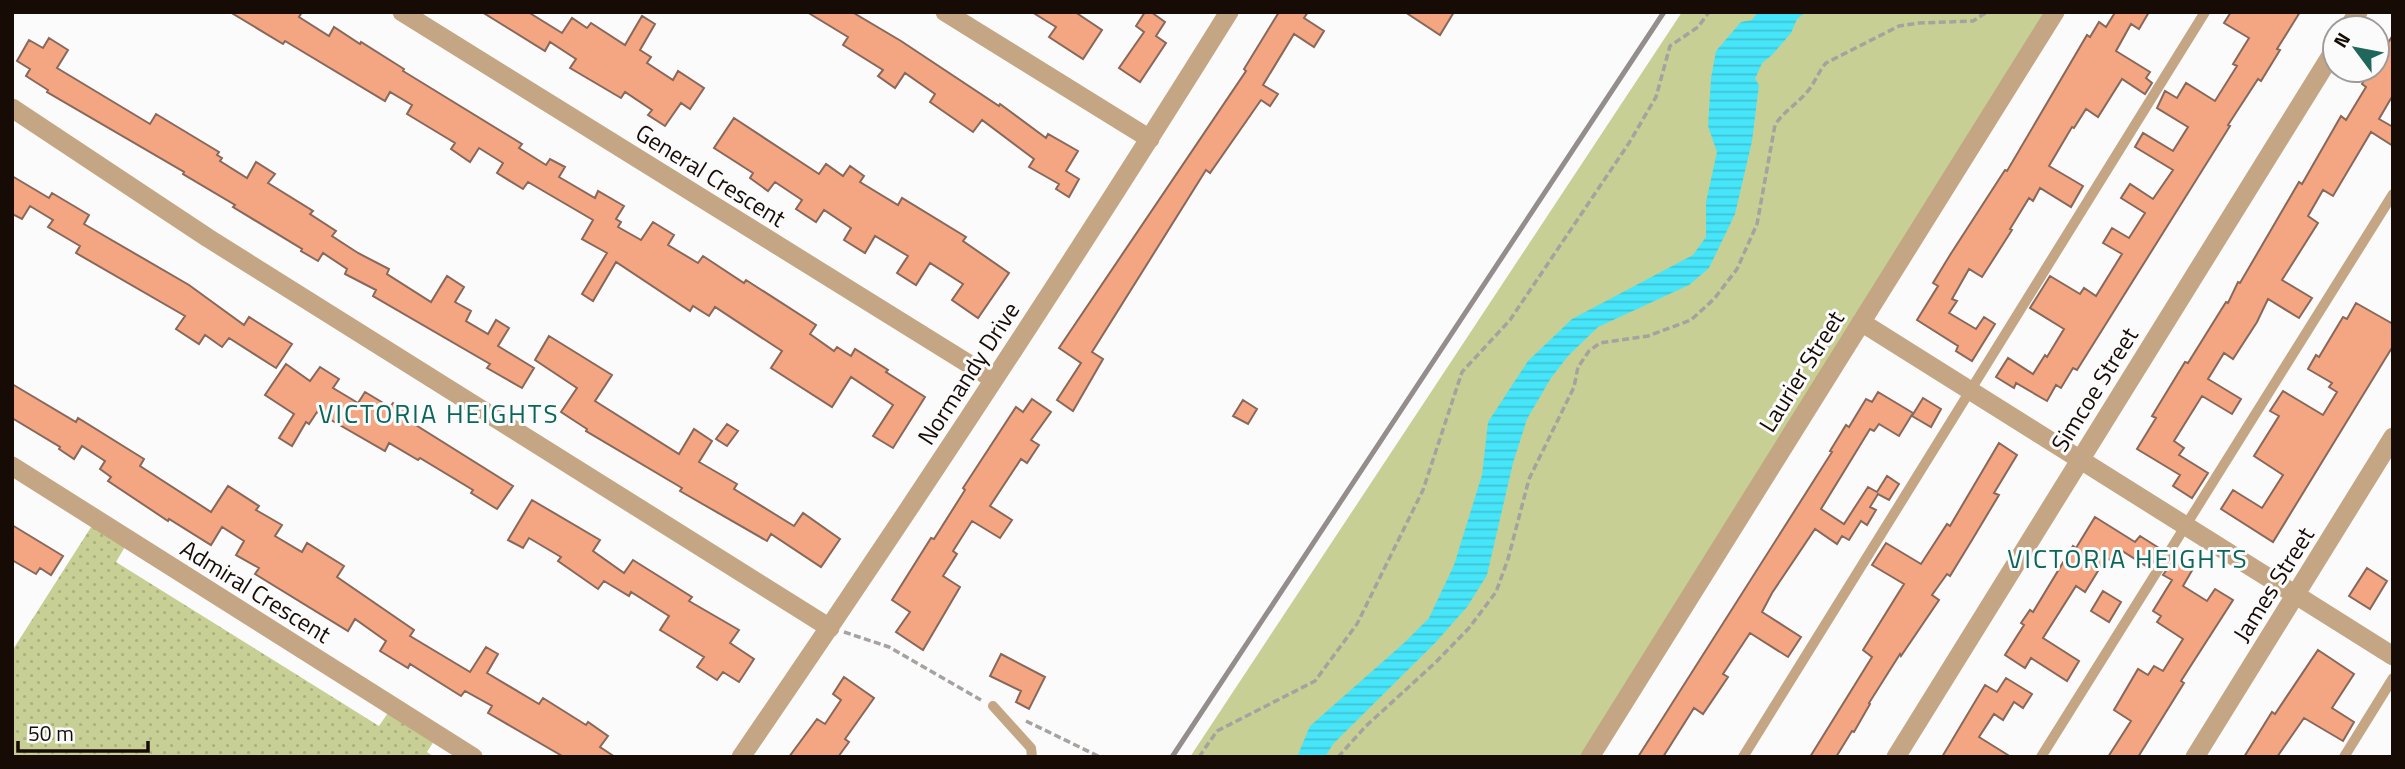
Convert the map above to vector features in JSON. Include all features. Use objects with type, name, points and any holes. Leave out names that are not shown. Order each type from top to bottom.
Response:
[{"type":"street","name":"General Crescent","points":[[402,12],[993,379]]},
{"type":"street","points":[[945,12],[1150,139]]},
{"type":"street","name":"Normandy Drive","points":[[741,757],[830,628],[1150,139],[1229,12]]},
{"type":"street","name":"Laurier Street","points":[[1590,757],[2055,12]]},
{"type":"street","name":"Simcoe Street","points":[[1896,757],[2321,71]]},
{"type":"street","points":[[12,108],[208,238],[830,628]]},
{"type":"street","points":[[1861,322],[2393,656]]},
{"type":"street","name":"James Street","points":[[2195,757],[2393,437]]},
{"type":"street","name":"Admiral Crescent","points":[[12,466],[473,757]]},
{"type":"lane","points":[[1743,757],[2205,12]]},
{"type":"lane","points":[[2041,757],[2393,194]]},
{"type":"lane","points":[[2344,757],[2393,678]]},
{"type":"lane","points":[[993,706],[1031,748],[1032,757]]},
{"type":"path","points":[[1199,757],[1217,731],[1315,681],[1357,624],[1423,490],[1462,372],[1510,320],[1629,143],[1657,97],[1670,46],[1698,27],[1709,12]]},
{"type":"path","points":[[1338,757],[1366,726],[1469,628],[1496,592],[1508,559],[1529,479],[1574,387],[1578,367],[1588,351],[1600,343],[1648,337],[1691,320],[1714,299],[1737,269],[1757,224],[1776,125],[1782,114],[1808,91],[1819,70],[1826,63],[1899,26],[1973,21],[1987,12]]},
{"type":"path","points":[[830,628],[889,647],[967,694],[1100,757]]},
{"type":"green space","points":[[1682,12],[2045,12],[1580,757],[1190,757]]},
{"type":"green space","points":[[93,524],[126,545],[116,562],[379,726],[390,710],[436,738],[427,752],[434,757],[12,757],[12,651]]},
{"type":"water","points":[[1758,12],[1806,12],[1797,19],[1791,33],[1762,63],[1755,79],[1759,85],[1752,141],[1735,214],[1709,268],[1689,285],[1598,327],[1568,356],[1551,378],[1527,419],[1513,463],[1487,575],[1467,607],[1435,643],[1333,744],[1325,757],[1297,757],[1310,726],[1429,618],[1454,565],[1482,475],[1488,422],[1528,361],[1572,319],[1693,255],[1706,237],[1706,202],[1717,152],[1708,126],[1711,78],[1716,51],[1741,22],[1752,20]]},
{"type":"building","points":[[230,12],[302,12],[299,17],[329,36],[334,27],[522,144],[519,148],[546,165],[550,159],[565,167],[559,177],[595,198],[598,191],[624,206],[616,219],[621,222],[618,227],[641,240],[653,222],[674,235],[668,245],[698,263],[703,256],[744,283],[746,280],[816,325],[810,334],[834,351],[837,347],[851,356],[855,349],[925,397],[893,448],[873,436],[893,405],[851,377],[832,407],[771,368],[782,351],[715,307],[709,316],[693,306],[690,311],[616,262],[593,301],[582,294],[607,253],[582,239],[593,220],[528,182],[523,189],[497,173],[503,163],[479,148],[470,162],[451,149],[455,143],[407,114],[412,105],[390,92],[385,101],[285,41],[283,44]]},
{"type":"building","points":[[482,12],[528,12],[562,33],[572,18],[587,28],[591,23],[625,45],[642,16],[655,24],[640,50],[651,57],[647,63],[673,80],[678,71],[704,88],[690,109],[681,103],[665,126],[648,115],[652,110],[625,92],[621,98],[570,68],[576,59],[550,42],[545,51]]},
{"type":"building","points":[[807,12],[852,12],[999,106],[1000,104],[1046,138],[1048,134],[1078,151],[1066,171],[1079,179],[1069,197],[1056,189],[1059,184],[1029,167],[1034,159],[982,120],[973,132],[930,102],[935,94],[905,73],[895,88],[878,76],[883,70],[843,45],[848,37]]},
{"type":"building","points":[[1032,12],[1075,12],[1102,30],[1083,59],[1049,37],[1056,27]]},
{"type":"building","points":[[1145,12],[1151,12],[1165,22],[1156,36],[1166,43],[1140,82],[1119,68],[1144,32],[1136,26]]},
{"type":"building","points":[[1279,12],[1308,12],[1304,18],[1324,31],[1314,47],[1294,34],[1263,85],[1278,94],[1270,106],[1261,100],[1210,173],[1206,170],[1092,352],[1103,359],[1073,411],[1057,400],[1081,363],[1059,348],[1246,71],[1244,69]]},
{"type":"building","points":[[1405,12],[1454,12],[1440,35]]},
{"type":"building","points":[[2111,12],[2149,12],[2139,29],[2131,24],[2116,51],[2150,72],[2146,78],[2152,83],[2145,94],[2122,79],[2098,117],[2086,109],[2074,128],[2072,127],[2049,166],[2083,186],[2071,207],[2040,188],[2033,201],[2029,198],[1982,277],[1969,269],[1952,299],[1957,301],[1949,313],[1976,329],[1984,317],[1995,324],[1972,361],[1956,351],[1958,346],[1917,320],[1938,286],[1933,283],[2005,170],[2007,171],[2087,35],[2090,37],[2099,22],[2106,27],[2114,14]]},
{"type":"building","points":[[2231,12],[2300,12],[2261,81],[2258,79],[2228,125],[2230,126],[2077,370],[2073,368],[2061,388],[2056,385],[2047,401],[2016,383],[2014,388],[1996,377],[2008,358],[2033,374],[2064,329],[2030,308],[2050,276],[2080,294],[2084,288],[2096,296],[2122,254],[2103,243],[2112,228],[2129,238],[2145,213],[2121,198],[2130,184],[2153,199],[2173,170],[2135,147],[2143,133],[2173,151],[2188,127],[2157,108],[2165,91],[2177,98],[2186,83],[2215,101],[2237,66],[2233,64],[2249,38],[2224,23]]},
{"type":"building","points":[[2393,35],[2393,95],[2379,119],[2393,127],[2393,146],[2371,132],[2333,196],[2323,190],[2308,216],[2318,223],[2282,280],[2312,298],[2299,318],[2268,299],[2233,359],[2224,353],[2208,379],[2241,399],[2232,414],[2202,396],[2174,441],[2184,448],[2179,455],[2208,473],[2192,498],[2173,486],[2180,475],[2137,449],[2156,418],[2152,416],[2185,362],[2188,363],[2226,302],[2228,303],[2299,182],[2302,184],[2341,116],[2346,120],[2366,87],[2362,84],[2391,84]]},
{"type":"building","points":[[49,38],[68,50],[57,68],[150,124],[156,114],[219,152],[217,155],[222,158],[220,161],[247,178],[256,162],[275,174],[268,183],[313,211],[310,214],[336,231],[332,236],[389,269],[387,274],[431,302],[447,276],[464,287],[455,302],[471,311],[466,321],[488,334],[496,320],[509,328],[498,346],[534,368],[522,388],[487,368],[490,364],[373,296],[376,290],[345,274],[347,269],[323,253],[318,261],[233,207],[235,205],[183,174],[184,172],[47,92],[48,90],[26,76],[30,69],[17,61],[29,40],[43,48]]},
{"type":"building","points":[[734,118],[819,174],[826,164],[843,176],[850,166],[864,176],[860,182],[898,205],[902,198],[966,237],[963,241],[1009,273],[978,318],[952,300],[963,284],[930,263],[916,285],[897,273],[908,256],[875,236],[865,253],[844,240],[851,228],[824,210],[816,222],[796,209],[802,200],[775,182],[768,191],[750,178],[753,173],[714,148]]},
{"type":"building","points":[[12,176],[49,198],[52,193],[89,215],[84,224],[189,285],[244,325],[249,317],[292,344],[276,368],[229,338],[222,347],[205,335],[199,344],[176,329],[185,316],[76,253],[80,246],[48,227],[53,220],[30,206],[22,219],[12,214]]},
{"type":"building","points":[[2356,303],[2393,324],[2393,346],[2273,542],[2221,509],[2233,490],[2262,508],[2283,475],[2254,456],[2279,416],[2270,411],[2283,391],[2323,415],[2337,392],[2329,387],[2332,383],[2308,369],[2316,355],[2319,357],[2343,317],[2347,319]]},
{"type":"building","points":[[549,336],[612,375],[595,401],[679,454],[694,429],[712,441],[699,462],[737,484],[734,489],[794,526],[803,513],[840,539],[821,567],[771,534],[767,541],[680,491],[682,488],[586,431],[587,429],[561,412],[577,388],[535,360]]},
{"type":"building","points":[[286,364],[310,381],[320,367],[339,379],[333,388],[358,403],[365,392],[390,407],[393,403],[407,411],[403,417],[513,486],[497,509],[471,493],[473,490],[420,458],[418,460],[389,443],[385,451],[317,412],[309,424],[306,422],[292,446],[279,438],[294,414],[265,395]]},
{"type":"building","points":[[12,384],[76,422],[78,418],[144,459],[140,466],[211,512],[228,486],[259,506],[256,510],[282,525],[275,536],[302,552],[307,543],[344,566],[337,577],[414,630],[410,636],[470,672],[486,647],[498,654],[487,673],[539,704],[543,698],[586,725],[588,722],[608,736],[600,747],[615,757],[564,757],[488,713],[492,706],[465,691],[461,696],[410,664],[408,668],[380,651],[386,641],[355,619],[348,631],[255,574],[259,568],[236,555],[244,541],[222,527],[211,545],[169,519],[168,521],[108,481],[111,477],[100,469],[105,461],[82,446],[74,459],[59,449],[60,447],[12,418]]},
{"type":"building","points":[[1878,392],[1913,413],[1899,436],[1879,424],[1874,431],[1870,429],[1821,509],[1844,524],[1868,487],[1877,492],[1887,476],[1899,484],[1889,500],[1878,494],[1870,507],[1876,510],[1867,525],[1861,521],[1849,540],[1842,536],[1837,544],[1815,529],[1772,593],[1762,612],[1801,637],[1788,657],[1750,633],[1723,674],[1728,677],[1703,714],[1694,708],[1663,757],[1638,757],[1832,452],[1830,451],[1846,425],[1849,427],[1866,399],[1872,402]]},
{"type":"building","points":[[1923,398],[1941,409],[1931,427],[1912,416]]},
{"type":"building","points":[[1032,399],[1051,412],[1031,440],[1039,445],[1027,463],[1021,459],[990,506],[1012,520],[1000,538],[972,521],[953,551],[957,554],[943,576],[960,587],[923,650],[896,632],[910,612],[892,600],[931,538],[934,539],[965,490],[963,488],[1016,407],[1023,412]]},
{"type":"building","points":[[1243,400],[1257,409],[1248,424],[1233,416]]},
{"type":"building","points":[[727,424],[738,431],[727,446],[716,439]]},
{"type":"building","points":[[1999,443],[2017,455],[1994,493],[1999,495],[1972,540],[1950,576],[1947,574],[1932,595],[1939,600],[1901,656],[1900,654],[1836,757],[1810,757],[1872,657],[1863,650],[1904,584],[1872,565],[1886,543],[1921,564],[1947,524],[1950,526]]},
{"type":"building","points":[[532,500],[600,540],[593,551],[624,573],[633,560],[692,597],[689,601],[739,630],[730,643],[754,659],[739,682],[723,672],[717,680],[697,667],[704,657],[660,630],[669,616],[631,592],[629,596],[604,581],[598,589],[558,561],[561,557],[529,538],[523,548],[508,540]]},
{"type":"building","points":[[2095,517],[2135,542],[2140,536],[2162,550],[2149,568],[2119,549],[2112,561],[2106,558],[2085,592],[2076,586],[2043,638],[2079,661],[2067,681],[2031,658],[2025,668],[2005,655],[2024,625],[2021,623],[2030,610],[2033,612],[2073,546],[2076,548]]},
{"type":"building","points":[[12,525],[63,556],[51,575],[40,568],[36,574],[12,560]]},
{"type":"building","points":[[2176,556],[2194,567],[2183,586],[2207,601],[2215,589],[2233,600],[2181,681],[2184,683],[2138,757],[2108,757],[2131,721],[2114,710],[2138,669],[2148,675],[2154,666],[2163,671],[2183,639],[2157,622],[2161,616],[2153,611],[2172,580],[2163,575]]},
{"type":"building","points":[[2367,568],[2387,581],[2370,609],[2349,596]]},
{"type":"building","points":[[2103,591],[2121,602],[2109,622],[2091,611]]},
{"type":"building","points":[[2318,650],[2354,674],[2332,708],[2354,722],[2343,741],[2304,718],[2277,757],[2244,757],[2272,712],[2275,714]]},
{"type":"building","points":[[1001,654],[1045,677],[1029,709],[1016,702],[1021,691],[990,676]]},
{"type":"building","points":[[844,677],[874,698],[845,739],[849,742],[838,757],[789,757],[817,719],[825,724],[841,700],[833,694]]},
{"type":"building","points":[[2006,678],[2032,694],[2023,708],[2014,702],[2003,720],[1994,714],[1979,737],[2011,757],[1942,757],[1985,685],[1997,692]]},
{"type":"railway","points":[[1172,757],[1664,12]]},
{"type":"district","name":"VICTORIA HEIGHTS","points":[[439,413]]},
{"type":"district","name":"VICTORIA HEIGHTS","points":[[2128,558]]}]
